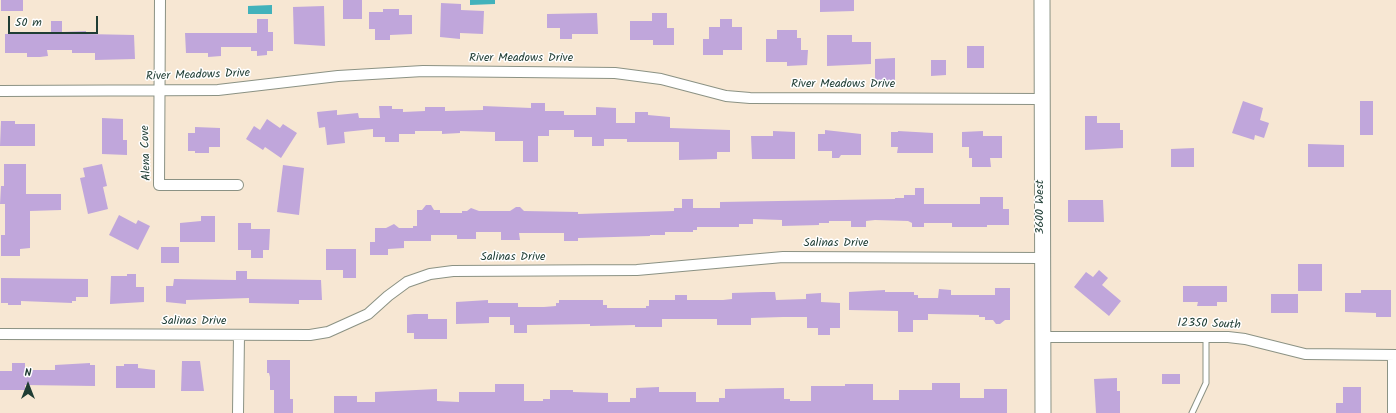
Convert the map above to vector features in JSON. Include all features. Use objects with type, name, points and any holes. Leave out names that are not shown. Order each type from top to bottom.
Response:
[{"type":"main road","name":"3600 West","points":[[1042,0],[1042,413]]},
{"type":"street","points":[[159,91],[160,0]]},
{"type":"street","name":"River Meadows Drive","points":[[0,91],[218,90],[338,76],[423,71],[600,73],[661,79],[726,96],[750,98],[1041,99]]},
{"type":"street","name":"Alena Cove","points":[[159,91],[159,185],[238,185]]},
{"type":"street","name":"Salinas Drive","points":[[0,334],[310,335],[328,332],[346,326],[368,314],[388,296],[407,282],[430,274],[453,271],[637,270],[783,257],[1042,258]]},
{"type":"street","points":[[238,413],[239,335]]},
{"type":"street","name":"12350 South","points":[[1042,337],[1206,336],[1245,338],[1305,354],[1394,355]]},
{"type":"street","points":[[1393,413],[1394,355]]},
{"type":"lane","points":[[1192,413],[1206,383],[1206,336]]},
{"type":"water","points":[[470,0],[495,0],[495,4],[470,5]]},
{"type":"water","points":[[272,5],[272,14],[248,14],[248,6]]},
{"type":"building","points":[[1,0],[23,0],[23,11],[1,11]]},
{"type":"building","points":[[343,0],[362,0],[362,19],[343,19]]},
{"type":"building","points":[[820,0],[854,0],[854,11],[820,12]]},
{"type":"building","points":[[441,3],[461,4],[461,10],[484,11],[483,34],[460,33],[460,39],[440,37]]},
{"type":"building","points":[[324,6],[325,46],[294,44],[293,7]]},
{"type":"building","points":[[383,9],[399,9],[399,15],[412,15],[412,34],[390,35],[390,40],[375,40],[375,29],[369,29],[369,12],[383,12]]},
{"type":"building","points":[[597,13],[598,34],[572,34],[572,39],[560,39],[560,28],[547,28],[547,14]]},
{"type":"building","points":[[652,13],[667,13],[667,28],[674,28],[674,45],[653,45],[653,40],[630,40],[630,21],[652,21]]},
{"type":"building","points":[[257,19],[268,19],[268,32],[273,32],[273,51],[267,51],[267,55],[257,56],[257,51],[251,51],[251,47],[221,47],[221,56],[208,57],[208,53],[186,53],[185,33],[257,33]]},
{"type":"building","points":[[720,19],[732,19],[732,27],[742,27],[742,50],[723,50],[723,55],[703,55],[703,39],[709,39],[709,27],[720,27]]},
{"type":"building","points":[[51,21],[62,21],[62,32],[86,31],[86,34],[134,35],[135,59],[95,60],[95,53],[72,53],[72,50],[47,50],[48,56],[40,57],[27,57],[27,53],[5,53],[5,34],[51,33]]},
{"type":"building","points":[[777,30],[797,30],[797,38],[801,38],[801,50],[808,50],[807,65],[787,66],[787,62],[766,62],[766,39],[777,39]]},
{"type":"building","points":[[827,35],[852,35],[852,42],[871,42],[871,64],[827,66]]},
{"type":"building","points":[[967,46],[984,46],[984,68],[967,68]]},
{"type":"building","points":[[895,58],[895,81],[875,81],[875,59]]},
{"type":"building","points":[[931,60],[946,60],[946,75],[931,76]]},
{"type":"building","points":[[1243,101],[1263,108],[1260,120],[1269,123],[1264,138],[1255,135],[1254,140],[1232,133]]},
{"type":"building","points":[[1360,101],[1373,101],[1373,135],[1360,135]]},
{"type":"building","points":[[531,103],[545,103],[545,111],[564,111],[564,115],[596,115],[596,107],[616,108],[616,123],[635,123],[635,112],[648,112],[648,115],[670,117],[670,128],[730,130],[730,152],[717,152],[717,159],[679,160],[679,142],[627,142],[627,139],[604,139],[604,146],[592,146],[592,137],[574,137],[574,130],[549,130],[549,136],[538,136],[538,162],[523,162],[523,141],[495,141],[495,132],[460,131],[460,133],[442,134],[442,131],[415,131],[415,134],[399,134],[399,142],[385,142],[385,137],[373,137],[373,129],[344,132],[345,143],[327,145],[325,127],[319,128],[317,112],[337,110],[337,115],[358,113],[359,118],[380,118],[379,106],[392,106],[392,109],[403,109],[403,112],[425,111],[425,107],[445,107],[445,111],[483,110],[483,106],[531,108]]},
{"type":"building","points":[[1085,116],[1097,116],[1097,123],[1120,123],[1120,130],[1123,130],[1123,148],[1085,150]]},
{"type":"building","points":[[102,118],[123,119],[123,140],[127,140],[127,155],[102,154]]},
{"type":"building","points":[[267,119],[280,128],[283,124],[297,133],[281,158],[265,147],[263,150],[246,139],[254,126],[260,130]]},
{"type":"building","points":[[1,121],[15,121],[15,124],[35,124],[35,146],[0,146]]},
{"type":"building","points":[[195,127],[220,128],[220,147],[209,147],[209,153],[195,153],[195,151],[188,151],[188,133],[195,133]]},
{"type":"building","points":[[825,130],[861,134],[861,155],[841,155],[839,158],[832,158],[832,151],[818,151],[818,134],[825,134]]},
{"type":"building","points":[[773,131],[795,132],[795,159],[752,159],[751,136],[773,136]]},
{"type":"building","points":[[983,131],[983,136],[1002,136],[1002,158],[990,158],[991,167],[972,167],[972,158],[969,158],[969,147],[962,147],[962,132]]},
{"type":"building","points":[[891,132],[933,133],[933,153],[897,153],[898,147],[891,147]]},
{"type":"building","points":[[1308,144],[1344,145],[1344,167],[1308,167]]},
{"type":"building","points":[[1194,148],[1194,167],[1171,167],[1171,149]]},
{"type":"building","points":[[4,164],[26,164],[26,194],[61,194],[61,210],[30,211],[30,248],[20,249],[20,256],[1,256],[1,235],[5,235],[5,204],[0,204],[1,186],[4,186]]},
{"type":"building","points":[[102,164],[107,186],[103,187],[108,209],[88,214],[80,178],[85,177],[83,168]]},
{"type":"building","points":[[283,165],[304,168],[299,215],[277,212]]},
{"type":"building","points":[[915,188],[924,188],[924,204],[980,204],[980,197],[1003,197],[1003,209],[1009,209],[1009,225],[987,225],[987,227],[952,227],[952,223],[924,223],[924,227],[912,227],[912,223],[908,221],[875,220],[866,221],[866,227],[851,227],[851,221],[829,221],[829,223],[819,223],[819,225],[782,226],[782,220],[753,219],[753,224],[739,224],[739,227],[697,227],[697,230],[693,230],[693,232],[665,232],[665,235],[650,236],[578,238],[578,241],[564,241],[564,233],[519,233],[520,240],[501,240],[501,232],[476,232],[476,239],[457,239],[457,235],[431,235],[431,241],[404,241],[404,248],[388,249],[388,255],[370,255],[370,242],[375,242],[375,228],[386,228],[394,224],[399,228],[413,228],[413,226],[417,226],[417,210],[422,210],[426,205],[431,205],[434,210],[440,210],[440,213],[462,213],[462,211],[467,211],[471,208],[479,211],[510,211],[516,207],[520,207],[524,211],[578,212],[578,214],[674,211],[674,208],[682,208],[682,199],[693,199],[693,208],[720,208],[720,202],[895,199],[904,198],[904,195],[915,195]]},
{"type":"building","points":[[1068,200],[1103,200],[1104,222],[1068,222]]},
{"type":"building","points":[[119,215],[136,224],[138,220],[150,226],[138,250],[109,235]]},
{"type":"building","points":[[201,216],[215,216],[215,242],[180,242],[180,223],[201,221]]},
{"type":"building","points":[[238,223],[251,223],[251,229],[270,229],[269,250],[263,250],[263,258],[251,258],[251,250],[238,250]]},
{"type":"building","points":[[161,247],[179,247],[179,263],[161,263]]},
{"type":"building","points":[[326,249],[356,249],[356,278],[343,278],[343,270],[326,270]]},
{"type":"building","points":[[1298,264],[1322,264],[1322,291],[1298,291]]},
{"type":"building","points":[[1099,270],[1108,278],[1102,285],[1121,301],[1109,316],[1074,287],[1086,272],[1093,277]]},
{"type":"building","points":[[236,271],[247,271],[247,279],[321,280],[322,300],[299,300],[299,304],[249,303],[249,298],[186,300],[186,304],[166,302],[166,286],[173,286],[174,279],[236,280]]},
{"type":"building","points":[[127,274],[136,274],[136,287],[144,287],[144,302],[110,304],[111,276],[127,276]]},
{"type":"building","points":[[1,278],[88,279],[88,297],[76,297],[76,301],[72,301],[72,303],[21,301],[21,305],[8,305],[8,303],[1,303]]},
{"type":"building","points":[[1183,286],[1227,286],[1227,302],[1217,302],[1217,306],[1197,306],[1198,302],[1183,302]]},
{"type":"building","points":[[995,288],[1010,288],[1010,320],[1005,320],[1000,324],[996,324],[993,320],[985,320],[985,317],[979,317],[979,315],[928,314],[928,320],[913,320],[913,332],[898,332],[898,311],[849,310],[849,292],[885,290],[885,292],[914,292],[914,295],[918,295],[918,298],[938,298],[939,289],[951,290],[951,295],[995,295]]},
{"type":"building","points":[[1361,290],[1391,290],[1391,317],[1376,317],[1376,313],[1345,312],[1345,293],[1361,293]]},
{"type":"building","points":[[775,292],[776,300],[806,299],[806,294],[821,293],[821,302],[840,303],[840,328],[830,328],[830,335],[818,335],[818,328],[807,328],[807,317],[751,318],[751,325],[717,325],[717,319],[662,319],[662,327],[635,327],[635,325],[590,326],[590,324],[527,325],[527,333],[514,333],[514,325],[510,325],[510,317],[489,317],[489,323],[456,324],[456,302],[488,300],[488,303],[518,303],[518,307],[544,307],[556,306],[556,303],[559,303],[559,300],[603,300],[603,305],[607,305],[607,308],[646,308],[646,306],[649,306],[649,300],[675,300],[675,295],[687,295],[687,300],[723,300],[732,299],[732,293]]},
{"type":"building","points":[[1271,294],[1298,294],[1298,313],[1271,313]]},
{"type":"building","points":[[428,314],[428,319],[447,319],[447,339],[414,339],[414,333],[407,333],[407,315]]},
{"type":"building","points":[[267,360],[290,360],[290,399],[293,399],[293,413],[274,413],[274,390],[270,390],[270,377],[269,373],[267,373]]},
{"type":"building","points":[[182,361],[200,361],[204,391],[181,391]]},
{"type":"building","points":[[12,363],[25,363],[25,370],[55,370],[55,365],[90,363],[90,365],[95,365],[95,386],[25,385],[25,390],[0,390],[0,371],[12,371]]},
{"type":"building","points":[[124,364],[138,364],[138,368],[155,370],[155,388],[116,388],[116,366],[124,366]]},
{"type":"building","points":[[1162,374],[1180,374],[1180,384],[1162,384]]},
{"type":"building","points":[[1117,378],[1117,391],[1120,391],[1120,413],[1096,413],[1094,379]]},
{"type":"building","points":[[932,383],[960,383],[960,398],[984,398],[984,389],[1007,389],[1007,413],[334,413],[334,396],[357,396],[357,402],[375,402],[375,392],[437,389],[437,401],[459,402],[459,392],[495,392],[495,384],[524,384],[524,401],[543,401],[543,399],[550,399],[550,390],[573,390],[573,392],[608,393],[608,402],[630,402],[630,398],[636,398],[636,388],[659,387],[659,392],[696,392],[696,402],[719,402],[719,398],[725,398],[725,389],[784,388],[784,399],[790,399],[790,401],[811,401],[811,386],[845,386],[845,384],[873,384],[873,400],[899,400],[899,390],[932,390]]},
{"type":"building","points":[[1343,387],[1361,387],[1361,413],[1336,413],[1336,403],[1343,403]]}]
